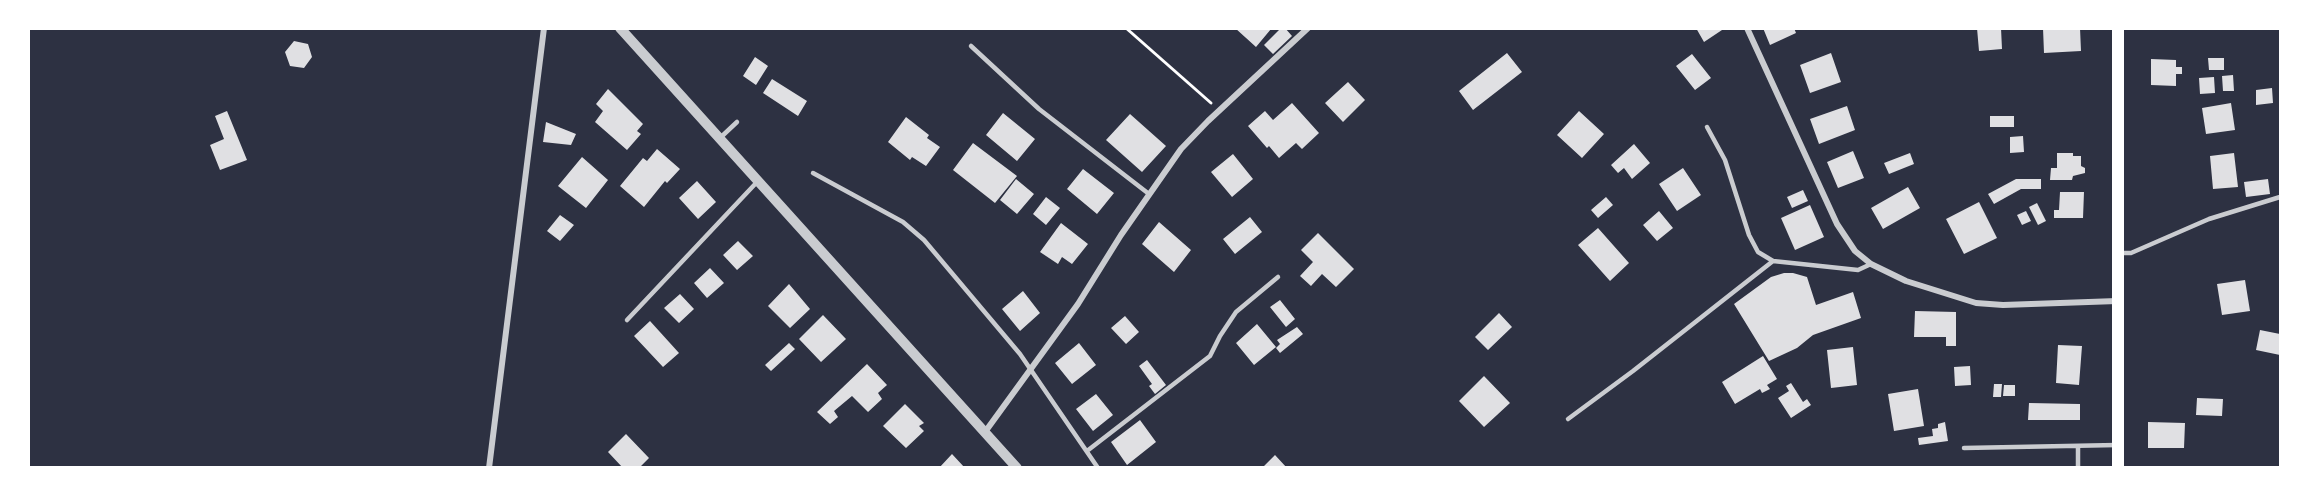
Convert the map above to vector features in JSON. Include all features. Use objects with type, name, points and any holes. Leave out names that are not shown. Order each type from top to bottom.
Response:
[{"type":"main road","points":[[2118,28],[2118,468]]},
{"type":"street","points":[[489,468],[544,28]]},
{"type":"street","points":[[620,28],[718,140],[1017,468]]},
{"type":"street","points":[[985,432],[1083,298],[1149,194],[1181,149],[1219,110],[1308,28]]},
{"type":"street","points":[[1747,28],[1837,224],[1855,251],[1871,264],[1906,281],[1976,303],[2016,305],[2117,301]]},
{"type":"lane","points":[[972,46],[1039,109],[1149,194]]},
{"type":"lane","points":[[718,140],[737,122]]},
{"type":"lane","points":[[1707,127],[1732,178],[1752,244],[1758,252],[1773,261],[1858,270],[1871,264]]},
{"type":"lane","points":[[813,173],[910,227],[956,277],[1030,369],[1098,468]]},
{"type":"lane","points":[[627,320],[757,182]]},
{"type":"lane","points":[[2118,253],[2131,253],[2209,219],[2280,197]]},
{"type":"lane","points":[[1568,420],[1773,261]]},
{"type":"lane","points":[[1087,451],[1210,356],[1236,312],[1278,277]]},
{"type":"lane","points":[[1964,448],[2117,445]]},
{"type":"lane","points":[[2078,446],[2078,468]]},
{"type":"path","points":[[1126,28],[1219,110]]},
{"type":"building","points":[[1235,28],[1270,28],[1271,29],[1256,47]]},
{"type":"building","points":[[1281,28],[1285,28],[1292,36],[1273,54],[1264,45]]},
{"type":"building","points":[[1696,28],[1725,28],[1704,42]]},
{"type":"building","points":[[1763,28],[1794,28],[1796,33],[1770,45]]},
{"type":"building","points":[[1977,28],[2001,28],[2002,49],[1979,51]]},
{"type":"building","points":[[2043,28],[2080,28],[2081,51],[2044,53]]},
{"type":"building","points":[[294,41],[308,44],[312,57],[304,68],[290,66],[285,52]]},
{"type":"building","points":[[1507,53],[1522,72],[1473,110],[1459,91]]},
{"type":"building","points":[[1831,53],[1841,82],[1810,93],[1800,65]]},
{"type":"building","points":[[1692,54],[1711,78],[1695,90],[1676,66]]},
{"type":"building","points":[[755,57],[768,66],[756,85],[743,76]]},
{"type":"building","points":[[2208,58],[2224,58],[2224,70],[2209,70]]},
{"type":"building","points":[[2151,59],[2176,60],[2176,67],[2182,67],[2182,74],[2176,74],[2176,86],[2151,85]]},
{"type":"building","points":[[2233,75],[2234,91],[2223,91],[2222,76]]},
{"type":"building","points":[[2214,77],[2215,93],[2200,94],[2199,78]]},
{"type":"building","points":[[772,79],[807,101],[798,116],[763,93]]},
{"type":"building","points":[[1348,82],[1365,100],[1343,122],[1325,103]]},
{"type":"building","points":[[2272,88],[2273,103],[2256,105],[2256,90]]},
{"type":"building","points":[[608,89],[643,124],[637,131],[641,134],[627,150],[595,122],[603,111],[596,104]]},
{"type":"building","points":[[1292,103],[1319,133],[1302,149],[1296,143],[1279,158],[1248,126],[1265,111],[1273,120]]},
{"type":"building","points":[[2231,103],[2235,130],[2206,134],[2202,108]]},
{"type":"building","points":[[1847,106],[1855,130],[1819,144],[1810,119]]},
{"type":"building","points":[[227,111],[247,160],[220,170],[210,145],[224,139],[215,116]]},
{"type":"building","points":[[1579,111],[1604,134],[1582,158],[1557,135]]},
{"type":"building","points":[[1003,113],[1035,139],[1017,161],[986,135]]},
{"type":"building","points":[[1130,114],[1166,146],[1142,172],[1106,140]]},
{"type":"building","points":[[1990,116],[2014,116],[2014,127],[1990,127]]},
{"type":"building","points":[[906,117],[929,135],[927,138],[940,147],[926,166],[912,157],[910,160],[888,142]]},
{"type":"building","points":[[546,122],[576,134],[571,145],[543,142]]},
{"type":"building","points":[[2023,136],[2024,152],[2010,153],[2010,137]]},
{"type":"building","points":[[973,143],[1017,176],[995,203],[953,170]]},
{"type":"building","points":[[1634,144],[1650,163],[1632,179],[1624,168],[1618,173],[1611,165]]},
{"type":"building","points":[[657,149],[680,169],[667,183],[665,181],[644,207],[620,186],[643,158],[647,161]]},
{"type":"building","points":[[1853,151],[1864,178],[1838,188],[1827,162]]},
{"type":"building","points":[[1910,153],[1914,164],[1889,174],[1884,163]]},
{"type":"building","points":[[2057,153],[2073,153],[2073,156],[2081,156],[2081,166],[2085,168],[2085,173],[2073,176],[2072,180],[2050,180],[2051,168],[2057,168]]},
{"type":"building","points":[[2234,153],[2238,187],[2213,189],[2210,156]]},
{"type":"building","points":[[1233,154],[1253,179],[1232,197],[1211,172]]},
{"type":"building","points":[[582,157],[608,180],[586,208],[558,186]]},
{"type":"building","points":[[1683,168],[1701,195],[1677,211],[1659,184]]},
{"type":"building","points":[[1083,169],[1114,193],[1097,214],[1067,189]]},
{"type":"building","points":[[1016,179],[1034,194],[1017,214],[1000,200]]},
{"type":"building","points":[[2016,179],[2041,179],[2041,189],[2021,189],[1994,204],[1988,194]]},
{"type":"building","points":[[2268,179],[2270,194],[2246,197],[2244,182]]},
{"type":"building","points":[[697,181],[716,202],[698,219],[679,198]]},
{"type":"building","points":[[1908,187],[1920,208],[1883,229],[1871,208]]},
{"type":"building","points":[[1803,190],[1808,201],[1792,208],[1787,197]]},
{"type":"building","points":[[2060,192],[2084,192],[2083,218],[2054,218],[2054,210],[2059,210]]},
{"type":"building","points":[[1046,197],[1060,208],[1046,225],[1033,214]]},
{"type":"building","points":[[1606,197],[1613,205],[1598,218],[1591,210]]},
{"type":"building","points":[[1979,202],[1997,238],[1964,254],[1946,219]]},
{"type":"building","points":[[2037,203],[2046,221],[2038,225],[2029,207]]},
{"type":"building","points":[[1810,205],[1824,237],[1795,250],[1781,218]]},
{"type":"building","points":[[1659,211],[1673,228],[1657,241],[1643,225]]},
{"type":"building","points":[[2026,211],[2031,221],[2022,225],[2017,215]]},
{"type":"building","points":[[560,215],[574,225],[560,241],[547,231]]},
{"type":"building","points":[[1250,217],[1262,232],[1235,254],[1223,239]]},
{"type":"building","points":[[1159,222],[1191,250],[1174,272],[1142,244]]},
{"type":"building","points":[[1061,223],[1088,244],[1072,264],[1062,257],[1058,264],[1040,252]]},
{"type":"building","points":[[1598,228],[1629,263],[1610,281],[1578,245]]},
{"type":"building","points":[[1318,233],[1354,269],[1336,287],[1322,274],[1311,286],[1300,276],[1313,262],[1301,250]]},
{"type":"building","points":[[738,241],[753,256],[737,270],[723,255]]},
{"type":"building","points":[[710,268],[724,283],[707,298],[694,283]]},
{"type":"building","points":[[1784,273],[1807,277],[1816,305],[1853,292],[1861,318],[1813,335],[1797,348],[1769,361],[1734,304],[1771,277]]},
{"type":"building","points":[[2245,280],[2250,311],[2222,315],[2217,284]]},
{"type":"building","points":[[789,284],[810,309],[790,328],[768,306]]},
{"type":"building","points":[[1023,291],[1040,313],[1020,331],[1002,309]]},
{"type":"building","points":[[680,294],[694,309],[679,323],[664,308]]},
{"type":"building","points":[[1280,300],[1295,319],[1286,327],[1270,307]]},
{"type":"building","points":[[1915,311],[1956,312],[1956,346],[1946,346],[1946,337],[1914,337]]},
{"type":"building","points":[[1499,313],[1512,327],[1488,350],[1475,337]]},
{"type":"building","points":[[823,315],[846,339],[821,362],[799,339]]},
{"type":"building","points":[[1125,316],[1139,332],[1126,344],[1111,328]]},
{"type":"building","points":[[650,321],[679,353],[663,367],[634,336]]},
{"type":"building","points":[[1257,324],[1276,347],[1254,365],[1236,343]]},
{"type":"building","points":[[1297,327],[1303,334],[1280,353],[1276,348],[1280,344],[1277,340]]},
{"type":"building","points":[[2260,330],[2280,334],[2280,355],[2256,350]]},
{"type":"building","points":[[789,343],[795,349],[771,371],[765,365]]},
{"type":"building","points":[[1079,343],[1096,365],[1072,384],[1055,363]]},
{"type":"building","points":[[2058,345],[2082,346],[2079,385],[2056,383]]},
{"type":"building","points":[[1853,347],[1857,385],[1831,388],[1827,350]]},
{"type":"building","points":[[1763,356],[1777,379],[1767,385],[1770,389],[1762,393],[1760,389],[1735,404],[1722,382]]},
{"type":"building","points":[[1147,360],[1166,385],[1155,394],[1149,386],[1152,384],[1139,366]]},
{"type":"building","points":[[867,364],[887,385],[878,393],[882,399],[868,412],[852,396],[834,411],[838,417],[830,424],[817,412]]},
{"type":"building","points":[[1970,366],[1971,385],[1955,386],[1954,367]]},
{"type":"building","points":[[1484,376],[1510,403],[1484,427],[1459,401]]},
{"type":"building","points":[[1791,383],[1803,402],[1807,399],[1811,405],[1791,418],[1778,398],[1789,391],[1786,386]]},
{"type":"building","points":[[1994,384],[2002,384],[2001,397],[1993,397]]},
{"type":"building","points":[[2004,385],[2015,385],[2015,396],[2003,396]]},
{"type":"building","points":[[1918,389],[1924,426],[1894,431],[1888,394]]},
{"type":"building","points":[[1096,394],[1113,415],[1093,431],[1076,409]]},
{"type":"building","points":[[2197,398],[2223,399],[2222,416],[2196,415]]},
{"type":"building","points":[[2029,403],[2080,404],[2080,420],[2028,420]]},
{"type":"building","points":[[905,404],[924,423],[919,426],[924,431],[906,448],[883,426]]},
{"type":"building","points":[[1140,420],[1156,442],[1127,465],[1111,442]]},
{"type":"building","points":[[1945,422],[1948,441],[1919,445],[1918,438],[1933,436],[1932,429],[1938,428],[1938,424]]},
{"type":"building","points":[[2148,422],[2185,423],[2184,448],[2148,448]]},
{"type":"building","points":[[626,434],[649,458],[639,468],[623,468],[608,452]]},
{"type":"building","points":[[952,454],[965,468],[939,468]]},
{"type":"building","points":[[1275,455],[1287,468],[1262,468]]}]
